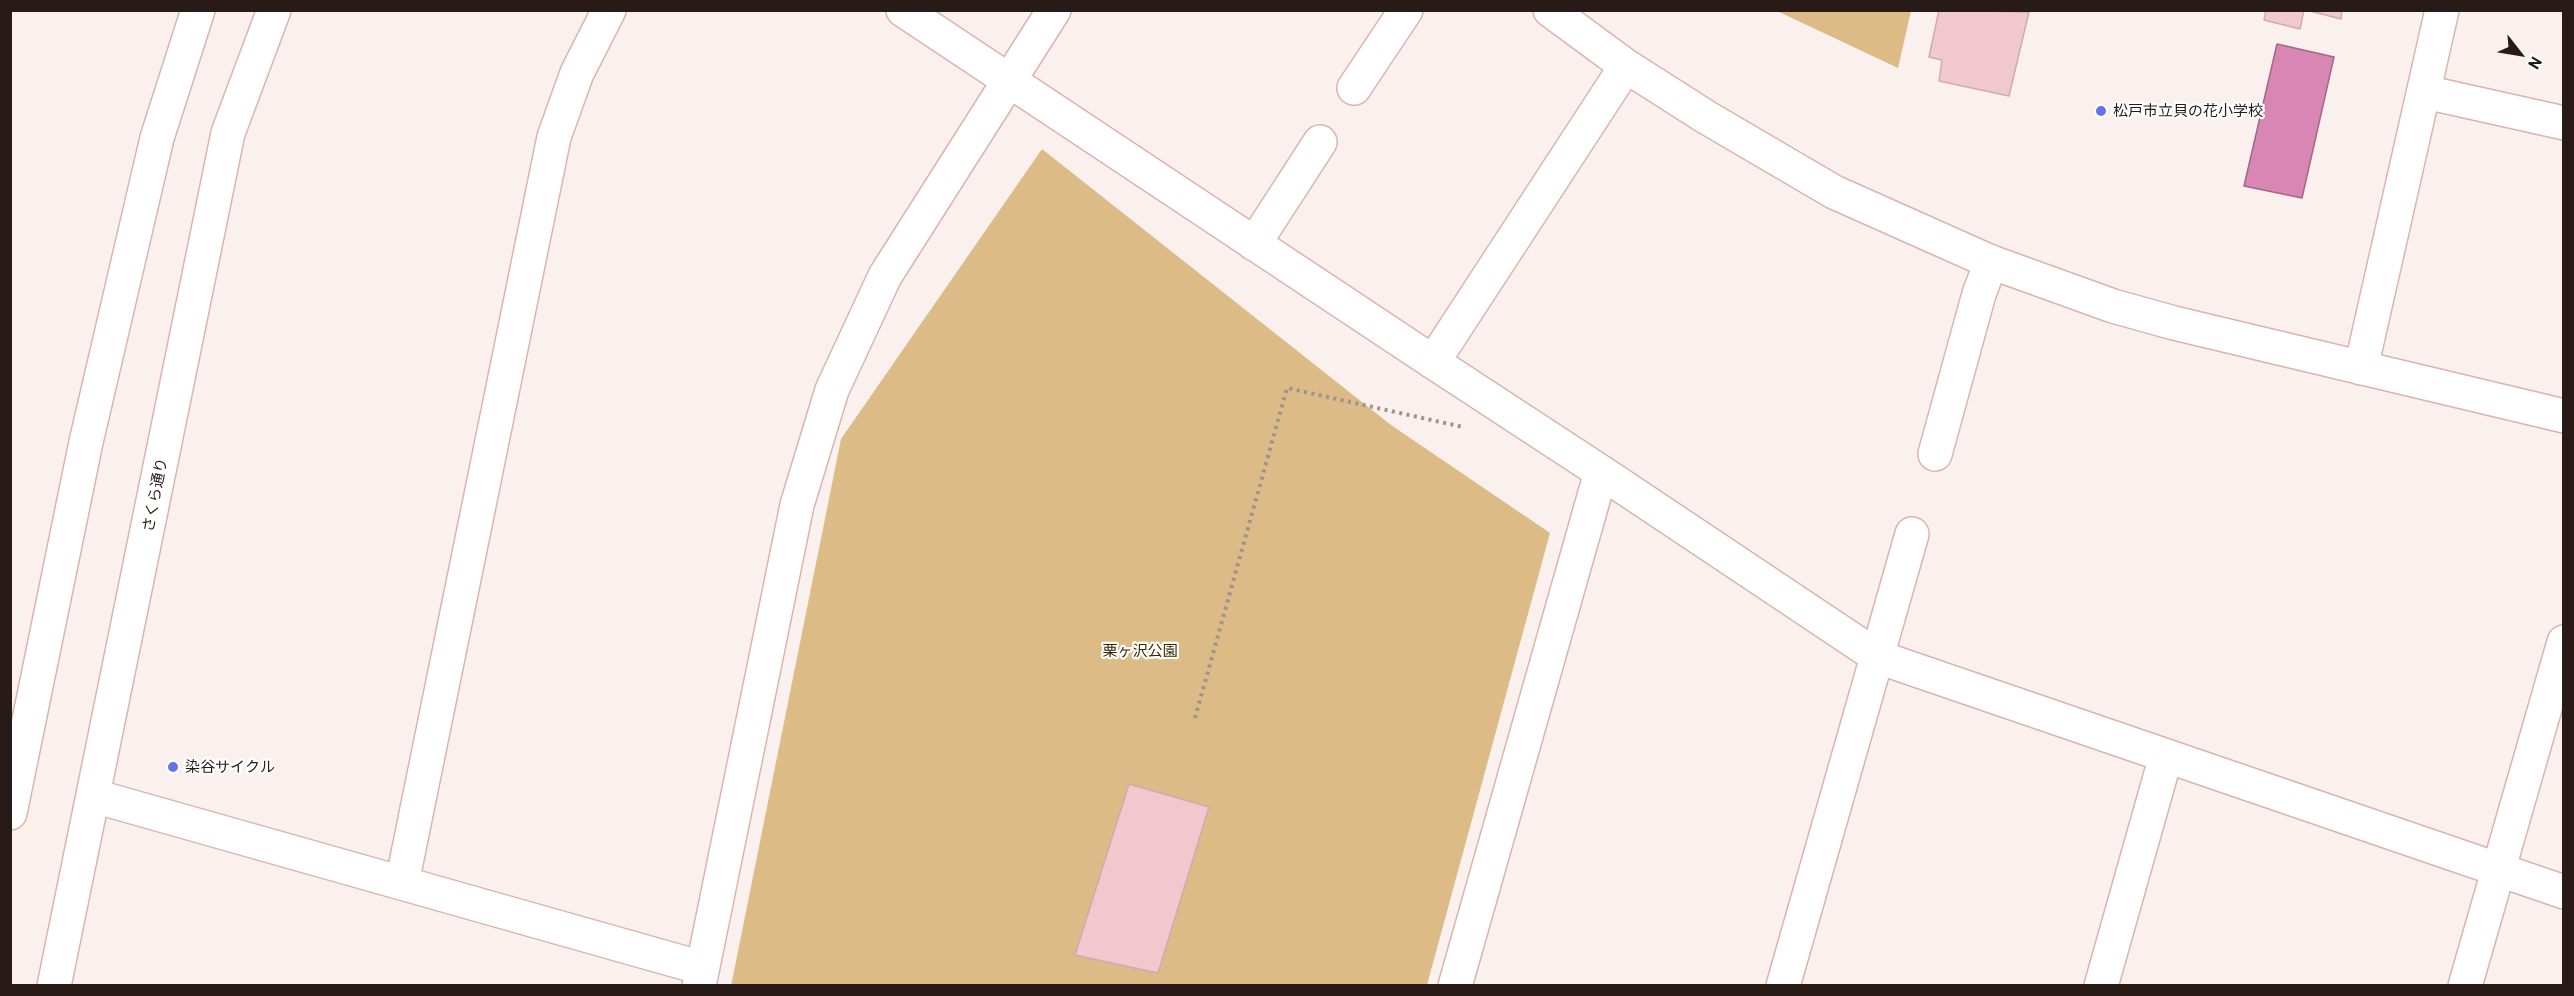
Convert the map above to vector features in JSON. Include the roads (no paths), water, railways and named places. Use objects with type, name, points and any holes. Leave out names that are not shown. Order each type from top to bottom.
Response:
[{"type":"street","points":[[10,813],[15,766],[86,442],[157,138],[198,10]]},
{"type":"street","name":"さくら通り","points":[[54,986],[228,133],[274,10]]},
{"type":"street","points":[[402,883],[554,136],[577,73],[609,10]]},
{"type":"street","points":[[903,10],[1878,657],[2564,892]]},
{"type":"street","points":[[94,796],[402,883],[700,977],[797,505],[832,390],[885,276],[1054,10]]},
{"type":"street","points":[[1354,88],[1406,10]]},
{"type":"street","points":[[1550,10],[1626,66],[1706,117],[1834,192],[1991,262],[2114,306],[2564,416]]},
{"type":"street","points":[[2361,368],[2442,10]]},
{"type":"street","points":[[1433,362],[1626,66]]},
{"type":"street","points":[[2425,92],[2564,123]]},
{"type":"street","points":[[1254,244],[1320,142]]},
{"type":"street","points":[[1935,454],[1979,294],[1991,262]]},
{"type":"street","points":[[1455,986],[1601,472]]},
{"type":"street","points":[[1783,986],[1912,534]]},
{"type":"street","points":[[2465,986],[2564,642]]},
{"type":"street","points":[[2101,986],[2166,756]]},
{"type":"place","name":"松戸市立貝の花小学校","points":[[2101,111]]},
{"type":"place","name":"染谷サイクル","points":[[173,767]]},
{"type":"park label","name":"栗ヶ沢公園","points":[[1140,651]]}]
